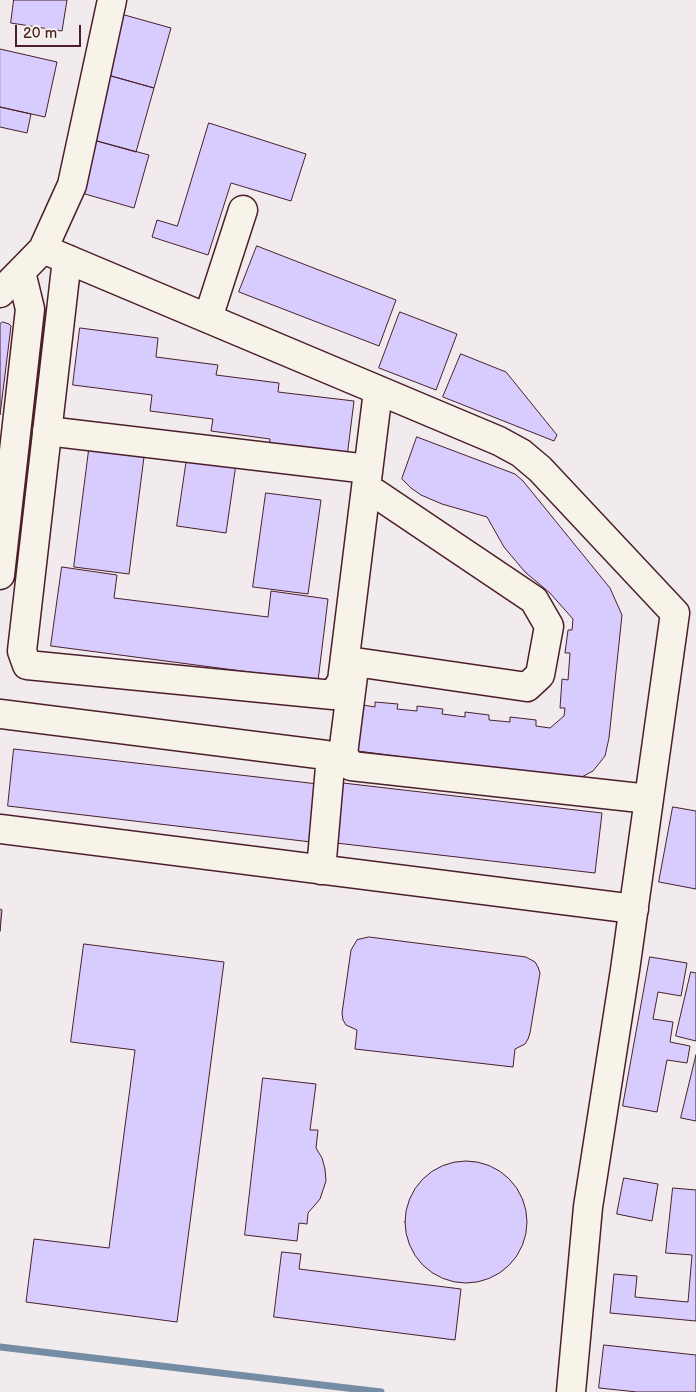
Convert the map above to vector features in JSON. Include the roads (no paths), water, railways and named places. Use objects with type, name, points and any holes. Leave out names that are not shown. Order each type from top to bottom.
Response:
[{"type":"street","points":[[112,0],[55,254],[47,432],[22,651],[27,665],[333,695],[342,681],[372,481],[383,392]]},
{"type":"street","points":[[208,318],[243,210]]},
{"type":"street","points":[[0,293],[21,272],[55,254]]},
{"type":"street","points":[[55,254],[498,441],[520,453],[540,469],[675,614],[634,909],[588,1207],[571,1392]]},
{"type":"street","points":[[0,575],[30,309],[21,272]]},
{"type":"street","points":[[47,432],[372,481],[534,600],[549,626],[540,675],[527,687],[355,662]]},
{"type":"street","points":[[372,481],[355,662],[344,754],[351,766],[649,799]]},
{"type":"street","points":[[0,714],[326,755],[330,767],[321,870]]},
{"type":"street","points":[[0,829],[634,909]]},
{"type":"waterway","points":[[0,1347],[381,1392]]}]
